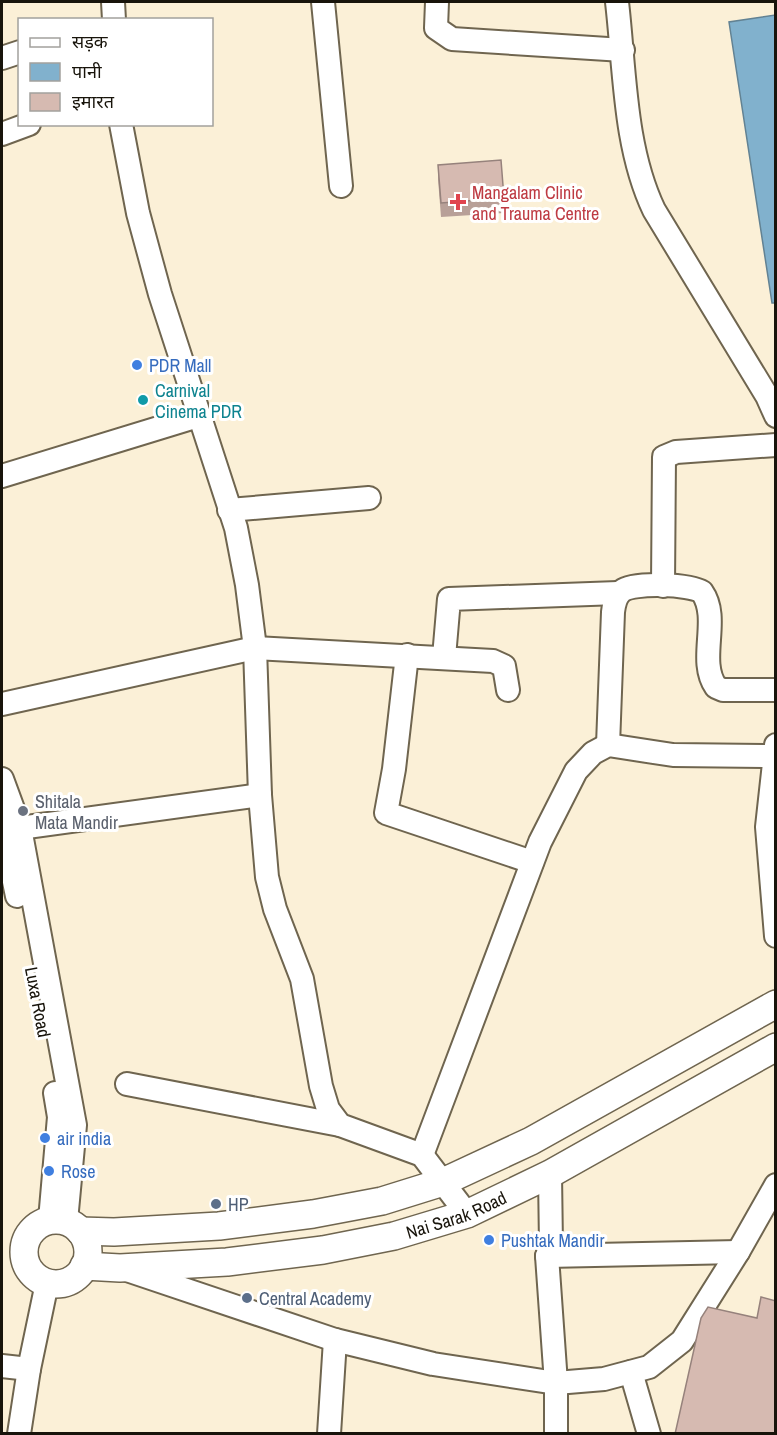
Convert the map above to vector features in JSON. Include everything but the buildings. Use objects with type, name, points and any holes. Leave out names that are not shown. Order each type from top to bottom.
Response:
[{"type":"main road","name":"Nai Sarak Road","points":[[66,1224],[109,1232],[219,1226],[313,1214],[382,1201],[443,1182],[531,1141],[776,1004]]},
{"type":"main road","name":"Nai Sarak Road","points":[[101,1267],[227,1262],[323,1250],[394,1236],[467,1214],[550,1174],[776,1047]]},
{"type":"main road","points":[[66,1224],[88,1248],[101,1267],[68,1281],[47,1283],[30,1272],[23,1252],[13,1239],[34,1227],[66,1224]]},
{"type":"street","points":[[113,2],[114,18]]},
{"type":"street","points":[[323,2],[341,186]]},
{"type":"street","points":[[437,2],[436,28],[452,39],[623,50]]},
{"type":"street","points":[[617,2],[634,148],[642,185],[654,210],[767,396],[776,416]]},
{"type":"street","points":[[2,58],[18,53]]},
{"type":"street","points":[[2,134],[24,126]]},
{"type":"street","points":[[121,126],[138,213],[153,270],[229,510],[247,585],[255,648],[260,795],[267,877],[274,909],[303,979],[321,1086],[328,1109],[340,1125]]},
{"type":"street","points":[[2,476],[198,416]]},
{"type":"street","points":[[663,586],[664,457],[676,452],[776,445]]},
{"type":"street","points":[[229,510],[369,498]]},
{"type":"street","points":[[444,657],[449,599],[618,593],[634,586],[695,588],[706,597],[708,606],[710,673],[716,687],[723,690],[776,690]]},
{"type":"street","points":[[608,745],[613,612],[618,593]]},
{"type":"street","points":[[2,704],[255,648],[444,657],[499,663],[504,666],[507,673],[508,690]]},
{"type":"street","points":[[407,655],[394,769],[386,813],[532,862]]},
{"type":"street","points":[[423,1155],[532,862],[557,805],[576,771],[592,753],[608,745],[673,755],[774,751],[767,827],[776,936]]},
{"type":"street","points":[[2,779],[8,827],[75,1125],[66,1224]]},
{"type":"street","points":[[8,827],[260,795]]},
{"type":"street","name":"Luxa Road","points":[[8,827],[59,1117],[54,1181],[66,1224]]},
{"type":"street","points":[[127,1084],[340,1125],[423,1155],[467,1214]]},
{"type":"street","points":[[550,1174],[551,1246],[547,1256],[556,1383],[556,1434]]},
{"type":"street","points":[[101,1267],[335,1341],[433,1364],[556,1383],[604,1379],[649,1367],[682,1341],[774,1192]]},
{"type":"street","points":[[547,1256],[738,1252]]},
{"type":"street","points":[[20,1434],[29,1369],[47,1283]]},
{"type":"street","points":[[329,1434],[335,1341]]},
{"type":"street","points":[[2,1366],[29,1369]]},
{"type":"street","points":[[631,1372],[649,1434]]},
{"type":"water","points":[[775,15],[776,303],[772,303],[729,22]]},
{"type":"place","name":"Mangalam Clinic and Trauma Centre","points":[[458,202]]},
{"type":"place","name":"PDR Mall","points":[[137,365]]},
{"type":"place","name":"Carnival Cinema PDR","points":[[143,400]]},
{"type":"place","name":"Shitala Mata Mandir","points":[[23,811]]},
{"type":"place","name":"air india","points":[[45,1138]]},
{"type":"place","name":"Rose","points":[[49,1171]]},
{"type":"place","name":"HP","points":[[216,1204]]},
{"type":"place","name":"Pushtak Mandir","points":[[489,1240]]},
{"type":"place","name":"Central Academy","points":[[247,1298]]}]
